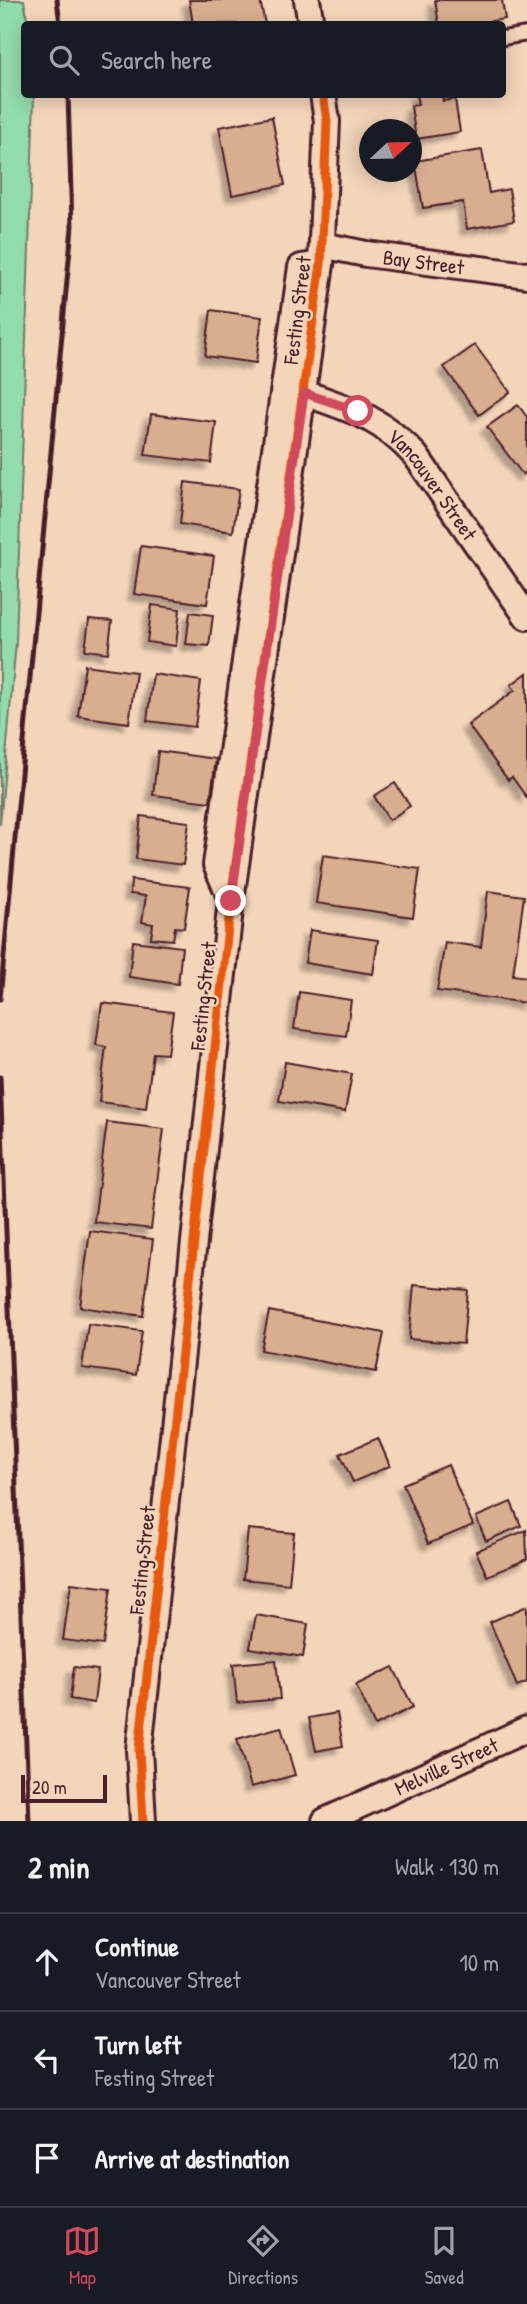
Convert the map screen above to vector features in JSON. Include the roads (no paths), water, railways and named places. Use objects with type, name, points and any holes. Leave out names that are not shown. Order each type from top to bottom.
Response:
[{"type":"street","points":[[307,0],[310,21]]},
{"type":"street","name":"Festing Street","points":[[143,1821],[139,1750],[231,901],[304,393],[321,255],[327,121],[324,98]]},
{"type":"street","name":"Bay Street","points":[[321,255],[366,254],[527,275]]},
{"type":"street","name":"Festing Street","points":[[231,901],[216,865],[301,267],[321,255]]},
{"type":"street","name":"Vancouver Street","points":[[304,393],[358,411],[398,436],[416,456],[527,617]]},
{"type":"street","name":"Melville Street","points":[[326,1821],[527,1729]]},
{"type":"lane","points":[[506,37],[527,34]]},
{"type":"railway","points":[[57,0],[60,21]]},
{"type":"railway","points":[[0,999],[72,227],[68,98]]},
{"type":"railway","points":[[0,1077],[29,1821]]}]
